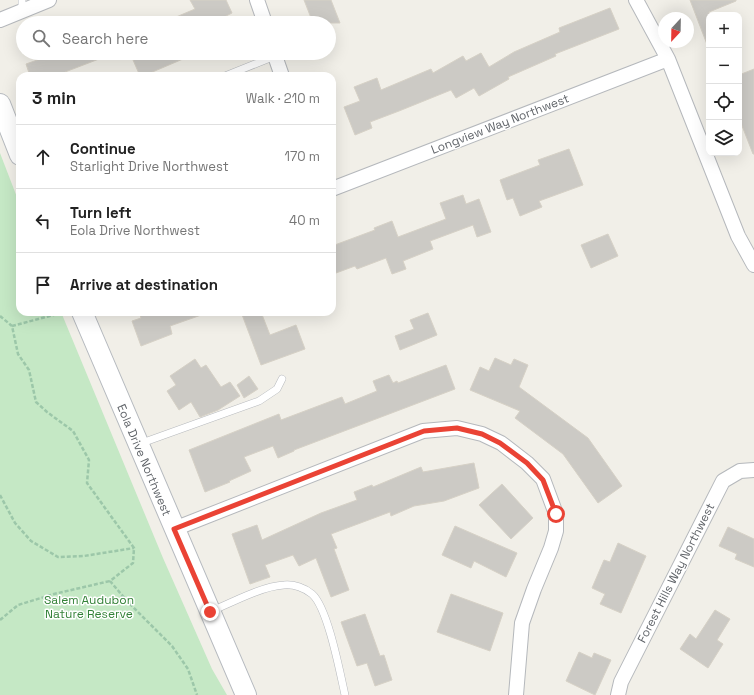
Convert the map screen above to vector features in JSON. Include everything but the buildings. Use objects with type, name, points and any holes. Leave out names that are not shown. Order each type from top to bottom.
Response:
[{"type":"main road","points":[[0,104],[16,145]]},
{"type":"main road","name":"Eola Drive Northwest","points":[[84,316],[246,695]]},
{"type":"street","points":[[0,20],[22,5],[49,0]]},
{"type":"street","points":[[258,0],[263,16]]},
{"type":"street","points":[[636,0],[668,59],[738,236],[754,265]]},
{"type":"street","name":"Longview Way Northwest","points":[[336,184],[668,59]]},
{"type":"street","points":[[276,60],[281,72]]},
{"type":"street","points":[[174,529],[424,431],[457,428],[482,434],[500,443],[527,463],[543,480],[556,514],[556,532],[522,623],[516,695]]},
{"type":"street","name":"Forest Hills Way Northwest","points":[[618,695],[621,682],[723,481],[740,471],[754,470]]},
{"type":"lane","points":[[234,72],[261,60]]},
{"type":"lane","points":[[138,444],[259,401],[277,388],[282,379]]},
{"type":"lane","points":[[210,612],[268,588],[283,585],[292,585],[313,595],[321,607],[327,622],[345,695]]},
{"type":"path","points":[[0,316],[12,326],[18,354],[29,370],[36,402],[73,431],[89,460],[87,483],[134,548],[132,563],[110,581],[18,604],[0,620]]},
{"type":"path","points":[[12,326],[54,316]]},
{"type":"path","points":[[0,495],[15,523],[31,541],[58,557],[84,556],[134,548]]},
{"type":"path","points":[[110,581],[127,601],[172,646],[188,668],[197,695]]},
{"type":"green space","name":"Salem Audubon Nature Reserve","points":[[0,153],[16,195],[16,316],[63,316],[163,558],[212,669],[227,695],[0,695]]},
{"type":"route","points":[[210,612],[174,529],[424,431],[457,428],[482,434],[500,443],[527,463],[543,480],[556,514]]}]
